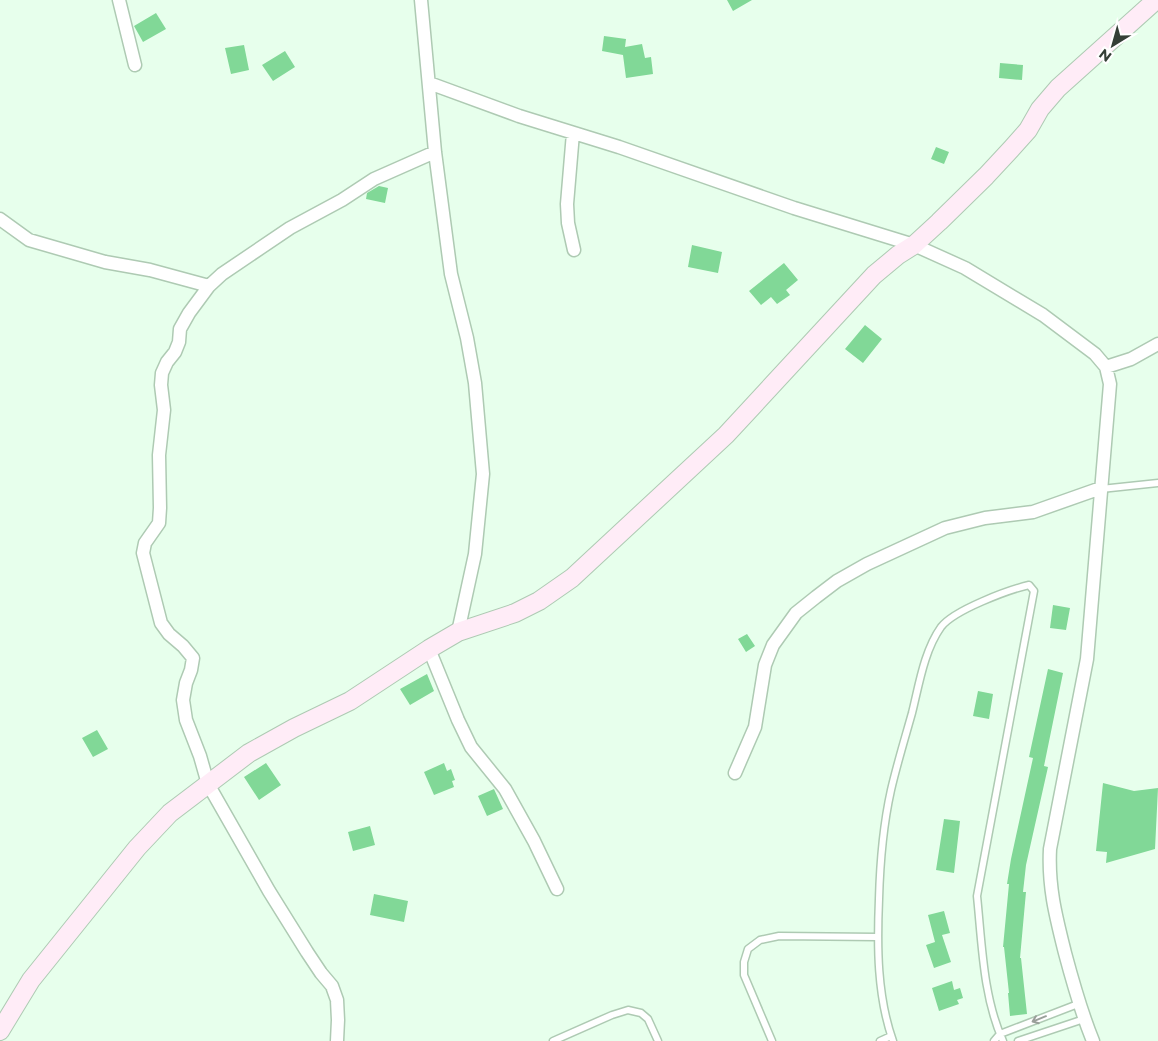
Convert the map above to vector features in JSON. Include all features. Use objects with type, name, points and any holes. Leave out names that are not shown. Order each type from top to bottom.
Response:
[{"type":"street","points":[[119,0],[134,65]]},
{"type":"street","points":[[421,0],[435,152],[451,274],[476,383],[483,474],[475,554],[458,632]]},
{"type":"street","points":[[0,1031],[31,980],[137,848],[170,813],[249,754],[294,728],[350,701],[458,632],[515,613],[539,601],[572,578],[726,435],[874,275],[898,255],[914,245],[986,176],[1028,130],[1040,109],[1058,88],[1156,0]]},
{"type":"street","points":[[429,83],[519,116],[794,208],[914,245],[965,268],[1043,315],[1094,354],[1106,367],[1110,384],[1087,659],[1050,850],[1049,872],[1052,903],[1078,1004],[1093,1041]]},
{"type":"street","points":[[573,133],[567,204],[568,223],[574,250]]},
{"type":"street","points":[[337,1041],[337,1000],[332,986],[321,973],[268,891],[208,784],[200,756],[186,720],[183,700],[191,670],[192,658],[183,646],[169,634],[162,623],[143,554],[145,543],[159,523],[159,456],[164,410],[161,385],[162,373],[167,362],[175,352],[179,342],[180,329],[189,313],[209,286],[222,274],[290,228],[342,200],[374,179],[435,152]]},
{"type":"street","points":[[0,219],[29,240],[105,262],[150,270],[209,286]]},
{"type":"street","points":[[1106,367],[1131,359],[1158,344]]},
{"type":"street","points":[[735,773],[755,727],[765,665],[773,645],[796,613],[816,597],[837,581],[867,564],[945,528],[985,518],[1033,512],[1101,488]]},
{"type":"street","points":[[429,649],[458,720],[472,747],[505,789],[534,841],[557,889]]},
{"type":"lane","points":[[1101,488],[1158,484]]},
{"type":"lane","points":[[880,1041],[892,1038],[880,982],[877,937],[881,850],[891,790],[926,660],[934,639],[942,626],[952,616],[1011,589],[1029,585],[1034,592],[978,896],[981,940],[991,1011],[1003,1041]]},
{"type":"lane","points":[[772,1041],[744,975],[744,962],[748,949],[760,940],[779,936],[877,937]]},
{"type":"lane","points":[[994,1041],[1000,1034],[1078,1004]]},
{"type":"lane","points":[[553,1041],[628,1010],[641,1013],[648,1019],[658,1041]]},
{"type":"lane","points":[[1018,1041],[1084,1019]]},
{"type":"building","points":[[727,0],[752,0],[733,11]]},
{"type":"building","points":[[156,13],[166,29],[143,42],[134,26]]},
{"type":"building","points":[[604,36],[626,39],[625,47],[642,44],[645,58],[651,57],[653,74],[626,78],[623,55],[602,51]]},
{"type":"building","points":[[244,45],[249,70],[231,74],[225,48]]},
{"type":"building","points":[[285,51],[295,67],[273,81],[262,65]]},
{"type":"building","points":[[1000,63],[1023,65],[1022,80],[999,78]]},
{"type":"building","points":[[936,147],[949,152],[944,164],[931,159]]},
{"type":"building","points":[[379,186],[388,188],[385,203],[366,199],[367,193]]},
{"type":"building","points":[[692,245],[722,252],[718,273],[688,267]]},
{"type":"building","points":[[784,263],[798,280],[786,290],[790,295],[777,304],[771,297],[761,305],[749,291]]},
{"type":"building","points":[[865,325],[882,339],[863,363],[845,349]]},
{"type":"building","points":[[1053,605],[1070,608],[1066,630],[1050,628]]},
{"type":"building","points":[[747,634],[755,646],[746,652],[738,639]]},
{"type":"building","points":[[1048,669],[1063,673],[1044,766],[1048,767],[1026,865],[1023,892],[1026,892],[1020,958],[1027,1014],[1010,1016],[1003,947],[1009,884],[1007,884],[1033,758],[1029,757]]},
{"type":"building","points":[[427,674],[434,691],[410,705],[400,689]]},
{"type":"building","points":[[978,691],[993,694],[989,719],[973,716]]},
{"type":"building","points":[[97,730],[108,749],[93,757],[82,738]]},
{"type":"building","points":[[266,763],[281,785],[259,800],[244,777]]},
{"type":"building","points":[[444,763],[447,771],[451,769],[455,780],[452,781],[454,787],[434,795],[424,772]]},
{"type":"building","points":[[1103,783],[1134,791],[1158,788],[1155,849],[1106,863],[1107,852],[1096,851]]},
{"type":"building","points":[[494,789],[503,809],[487,816],[478,796]]},
{"type":"building","points":[[944,819],[960,821],[954,873],[936,870]]},
{"type":"building","points":[[370,826],[375,845],[353,851],[348,832]]},
{"type":"building","points":[[374,894],[408,901],[404,922],[370,915]]},
{"type":"building","points":[[944,911],[950,933],[942,935],[951,962],[934,968],[926,945],[935,942],[928,915]]},
{"type":"building","points":[[952,981],[954,990],[960,988],[963,998],[957,1000],[959,1004],[939,1011],[932,988]]}]
